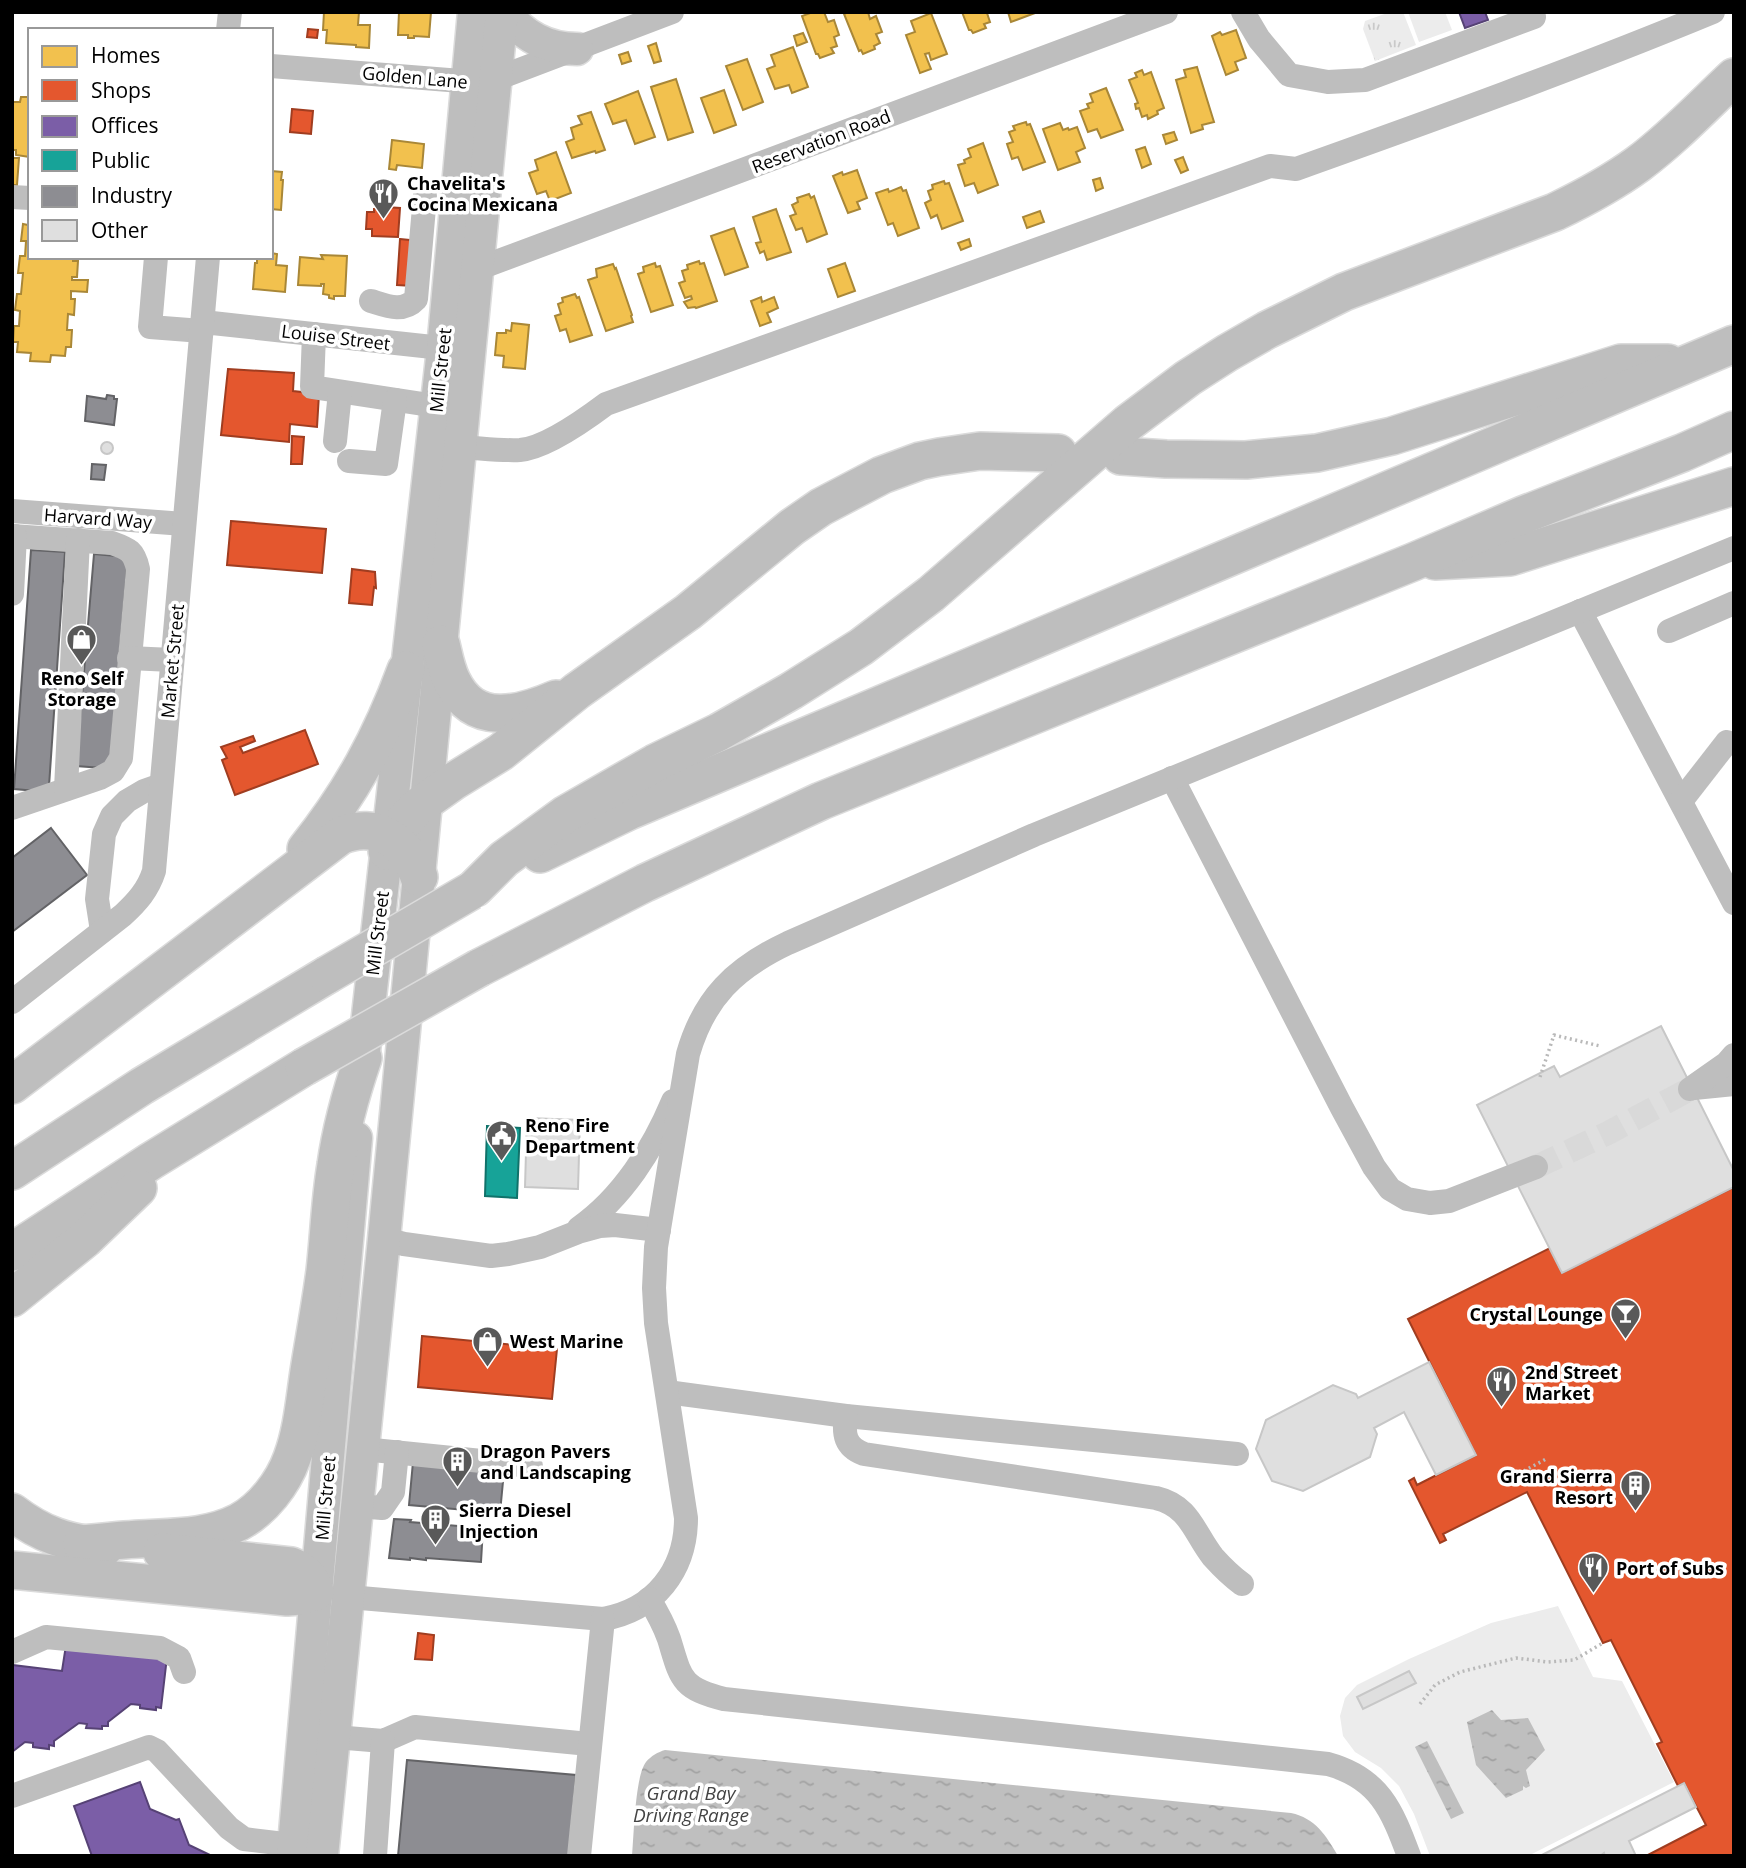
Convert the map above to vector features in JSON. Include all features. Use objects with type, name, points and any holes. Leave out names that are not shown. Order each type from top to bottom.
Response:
[{"type":"highway","points":[[473,890],[504,859],[566,814],[655,763],[719,733],[826,670],[894,623],[967,564],[1128,423],[1188,378],[1237,347],[1308,309],[1382,277],[1545,217],[1586,198],[1656,149],[1734,77]]},
{"type":"highway","points":[[12,1171],[142,1086],[327,975],[473,890],[629,811],[1734,344]]},
{"type":"highway","points":[[1122,456],[1246,460],[1317,453],[1392,436],[1621,363],[1687,363]]},
{"type":"highway","points":[[12,1252],[304,1066],[479,968],[645,883],[810,805],[1734,430]]},
{"type":"highway","points":[[389,842],[407,817],[426,800],[501,752],[537,721],[688,612],[792,527],[821,507],[851,490],[901,468],[939,457],[980,451],[1058,453]]},
{"type":"highway","points":[[1413,562],[1510,557],[1734,486]]},
{"type":"highway","points":[[441,644],[451,680],[458,691],[471,704],[489,713],[520,712],[577,691]]},
{"type":"highway","points":[[257,900],[299,858],[346,794],[380,735],[406,670]]},
{"type":"highway","points":[[12,1085],[340,836],[364,831],[389,842],[409,855],[419,877]]},
{"type":"highway","points":[[82,1544],[187,1537],[223,1528],[239,1522],[265,1502],[284,1475],[296,1445],[314,1341],[325,1271],[335,1168],[354,1084],[363,1058]]},
{"type":"highway","points":[[12,1298],[85,1239],[174,1153],[223,1116]]},
{"type":"highway","points":[[12,1512],[45,1533],[82,1544],[291,1566],[332,1594]]},
{"type":"highway","points":[[12,1570],[287,1597],[332,1594]]},
{"type":"main road","name":"Mill Street","points":[[322,1856],[335,1737],[332,1594],[363,1058],[436,406],[456,350],[477,269],[481,81],[474,12]]},
{"type":"main road","name":"Mill Street","points":[[293,1850],[332,1594],[358,1506],[460,447],[456,350],[481,81],[504,12]]},
{"type":"main road","points":[[504,12],[531,38],[564,49],[577,49]]},
{"type":"street","name":"Golden Lane","points":[[273,65],[481,81],[577,49],[672,12]]},
{"type":"street","name":"Reservation Road","points":[[477,269],[1166,12]]},
{"type":"street","points":[[1243,12],[1259,39],[1289,75],[1328,82],[1365,80],[1534,17]]},
{"type":"street","points":[[460,447],[523,450],[546,442],[606,404],[1270,166],[1296,169],[1463,110],[1713,12]]},
{"type":"street","points":[[371,301],[401,308],[416,299],[425,196]]},
{"type":"street","name":"Louise Street","points":[[156,259],[150,327],[202,326],[314,334],[456,350]]},
{"type":"street","name":"Market Street","points":[[18,988],[102,932],[137,902],[149,885],[154,871],[208,259]]},
{"type":"street","points":[[314,334],[312,387],[436,406]]},
{"type":"street","points":[[335,441],[340,392]]},
{"type":"street","points":[[349,461],[386,464],[396,400]]},
{"type":"street","name":"Harvard Way","points":[[12,511],[184,524]]},
{"type":"street","points":[[12,594],[14,536],[112,543],[126,548],[135,556],[138,569],[121,758],[113,771],[107,774],[12,808]]},
{"type":"street","points":[[66,789],[78,540]]},
{"type":"street","points":[[555,1242],[601,1211],[628,1179],[660,1128],[681,1080],[698,1024],[714,997],[742,970],[758,959],[979,858],[1734,548]]},
{"type":"street","points":[[1669,631],[1734,603]]},
{"type":"street","points":[[1580,611],[1734,902]]},
{"type":"street","points":[[130,658],[172,660]]},
{"type":"street","points":[[1681,801],[1727,742]]},
{"type":"street","points":[[1172,778],[1342,1108],[1374,1167],[1390,1189],[1407,1199],[1430,1203],[1449,1201],[1536,1167]]},
{"type":"street","points":[[102,932],[97,899],[104,834],[112,816],[127,801],[161,785]]},
{"type":"street","points":[[332,1594],[603,1619],[626,1613],[649,1600],[673,1573],[686,1532],[654,1305],[655,1268],[688,1054]]},
{"type":"street","points":[[1734,1055],[1690,1089],[1734,1084]]},
{"type":"street","points":[[384,1239],[491,1255],[524,1251],[600,1226],[659,1230]]},
{"type":"street","points":[[667,1392],[846,1416],[1237,1454]]},
{"type":"street","points":[[846,1416],[846,1441],[854,1450],[864,1454],[1156,1497],[1172,1503],[1188,1517],[1225,1570],[1242,1584]]},
{"type":"street","points":[[363,1449],[531,1466]]},
{"type":"street","points":[[358,1506],[382,1508],[393,1492],[397,1452]]},
{"type":"street","points":[[649,1600],[666,1631],[678,1671],[690,1685],[706,1695],[1328,1764],[1359,1777],[1378,1793],[1393,1815],[1409,1856]]},
{"type":"street","points":[[579,1856],[603,1619]]},
{"type":"street","points":[[12,1652],[46,1637],[160,1648],[179,1658],[184,1672]]},
{"type":"street","points":[[335,1737],[383,1741],[415,1727],[589,1744]]},
{"type":"street","points":[[375,1856],[383,1741]]},
{"type":"street","points":[[12,1796],[149,1747],[158,1751],[229,1828],[244,1839],[293,1850]]},
{"type":"path","points":[[1539,1077],[1554,1035],[1600,1046]]},
{"type":"path","points":[[1524,1471],[1546,1459]]},
{"type":"path","points":[[1420,1704],[1435,1685],[1460,1672],[1516,1658],[1548,1662],[1574,1660],[1604,1643]]},
{"type":"green space","points":[[1390,12],[1403,12],[1416,45],[1375,61],[1363,29],[1365,21]]},
{"type":"green space","points":[[1408,12],[1445,12],[1452,30],[1419,42]]},
{"type":"green space","points":[[1558,1606],[1593,1677],[1622,1681],[1674,1782],[1528,1856],[1430,1856],[1414,1814],[1399,1786],[1381,1768],[1355,1752],[1343,1736],[1340,1716],[1345,1698],[1357,1685],[1491,1623]]},
{"type":"water","points":[[1492,1710],[1501,1720],[1528,1718],[1545,1750],[1526,1770],[1530,1786],[1523,1786],[1523,1790],[1506,1798],[1476,1765],[1467,1722]]},
{"type":"water","points":[[1427,1741],[1464,1813],[1451,1819],[1415,1747]]},
{"type":"water","name":"Grand Bay Driving Range","points":[[665,1750],[1291,1813],[1307,1819],[1319,1828],[1338,1856],[632,1856],[637,1792],[642,1769],[650,1758]]},
{"type":"building: Homes","points":[[324,12],[359,12],[358,25],[370,25],[369,48],[326,43],[327,30],[323,30]]},
{"type":"building: Homes","points":[[399,12],[431,12],[429,37],[408,38],[408,35],[398,35]]},
{"type":"building: Homes","points":[[824,12],[828,22],[834,20],[839,35],[834,37],[837,46],[831,48],[834,53],[820,58],[816,54],[802,16]]},
{"type":"building: Homes","points":[[868,12],[870,19],[876,16],[882,32],[876,34],[880,43],[874,46],[875,49],[863,54],[859,51],[844,14]]},
{"type":"building: Homes","points":[[962,12],[989,12],[990,22],[984,24],[986,28],[973,33],[969,30]]},
{"type":"building: Homes","points":[[1008,12],[1035,12],[1035,13],[1011,22]]},
{"type":"building: Homes","points":[[931,13],[947,54],[931,60],[929,53],[925,54],[931,69],[920,73],[906,35],[915,32],[911,21]]},
{"type":"building: Homes","points":[[1236,30],[1246,58],[1235,62],[1238,70],[1226,75],[1212,36]]},
{"type":"building: Homes","points":[[803,33],[807,42],[797,46],[794,36]]},
{"type":"building: Homes","points":[[656,43],[661,61],[654,63],[648,46]]},
{"type":"building: Homes","points":[[793,47],[808,87],[792,93],[789,85],[775,89],[767,69],[775,66],[771,55]]},
{"type":"building: Homes","points":[[628,52],[631,61],[622,64],[619,55]]},
{"type":"building: Homes","points":[[747,59],[763,102],[743,110],[726,66]]},
{"type":"building: Homes","points":[[1197,67],[1214,122],[1202,125],[1203,129],[1191,133],[1176,80],[1186,77],[1184,70]]},
{"type":"building: Homes","points":[[1142,70],[1144,75],[1151,72],[1164,108],[1148,119],[1147,115],[1142,117],[1139,108],[1136,109],[1135,104],[1138,103],[1129,80],[1137,77],[1135,73]]},
{"type":"building: Homes","points":[[676,79],[693,132],[668,140],[651,87]]},
{"type":"building: Homes","points":[[1106,88],[1123,130],[1101,138],[1097,129],[1088,132],[1080,111],[1089,108],[1087,104],[1093,102],[1090,94]]},
{"type":"building: Homes","points":[[724,90],[736,125],[714,133],[701,98]]},
{"type":"building: Homes","points":[[638,91],[655,137],[635,144],[626,120],[613,124],[605,104]]},
{"type":"building: Homes","points":[[21,97],[28,97],[28,157],[16,155],[16,150],[12,150],[12,102],[20,102]]},
{"type":"building: Homes","points":[[591,112],[605,150],[572,158],[566,142],[574,139],[571,128],[582,124],[578,116]]},
{"type":"building: Homes","points":[[1026,122],[1027,125],[1030,124],[1045,162],[1023,170],[1018,157],[1012,159],[1007,144],[1013,142],[1009,132],[1015,130],[1013,126]]},
{"type":"building: Homes","points":[[1060,123],[1063,130],[1077,127],[1085,148],[1076,152],[1080,162],[1058,170],[1043,129]]},
{"type":"building: Homes","points":[[1174,132],[1177,140],[1166,144],[1163,135]]},
{"type":"building: Homes","points":[[392,140],[424,144],[422,168],[397,165],[396,170],[389,169]]},
{"type":"building: Homes","points":[[983,143],[998,185],[978,193],[974,183],[965,186],[958,165],[971,157],[968,149]]},
{"type":"building: Homes","points":[[1145,147],[1151,164],[1142,168],[1136,150]]},
{"type":"building: Homes","points":[[556,152],[571,193],[550,201],[546,191],[537,194],[529,173],[538,170],[535,160]]},
{"type":"building: Homes","points":[[1183,157],[1188,170],[1181,173],[1175,160]]},
{"type":"building: Homes","points":[[12,158],[19,158],[17,185],[12,185]]},
{"type":"building: Homes","points":[[857,170],[867,198],[857,202],[860,209],[848,213],[833,176]]},
{"type":"building: Homes","points":[[273,171],[282,172],[281,210],[273,209]]},
{"type":"building: Homes","points":[[1100,178],[1103,188],[1096,191],[1093,180]]},
{"type":"building: Homes","points":[[944,181],[945,184],[949,183],[963,221],[942,229],[937,215],[931,218],[925,203],[931,200],[928,191],[933,189],[932,185]]},
{"type":"building: Homes","points":[[901,187],[903,191],[906,190],[919,228],[898,236],[893,223],[888,225],[876,193]]},
{"type":"building: Homes","points":[[809,194],[811,198],[814,196],[827,234],[807,242],[802,228],[796,230],[790,216],[796,214],[792,205],[798,202],[797,198]]},
{"type":"building: Homes","points":[[776,209],[791,252],[767,260],[764,251],[760,253],[756,243],[761,242],[753,217]]},
{"type":"building: Homes","points":[[1040,211],[1044,222],[1027,228],[1023,217]]},
{"type":"building: Homes","points":[[23,224],[28,225],[28,259],[73,259],[78,261],[77,277],[72,277],[72,280],[88,280],[87,292],[71,291],[71,299],[75,299],[74,315],[68,314],[67,330],[72,330],[71,347],[66,347],[65,356],[51,355],[50,362],[30,361],[31,353],[17,352],[18,342],[13,342],[14,326],[19,326],[20,311],[15,310],[17,294],[21,294],[23,273],[18,273],[20,256],[25,256],[26,241],[21,241]]},
{"type":"building: Homes","points":[[734,228],[748,267],[725,275],[711,236]]},
{"type":"building: Homes","points":[[969,239],[971,246],[961,250],[958,243]]},
{"type":"building: Homes","points":[[273,253],[277,254],[276,265],[287,266],[285,292],[253,289],[257,259],[273,259]]},
{"type":"building: Homes","points":[[321,255],[347,256],[345,296],[329,298],[329,295],[323,294],[324,284],[298,285],[300,257],[323,259]]},
{"type":"building: Homes","points":[[699,261],[700,264],[704,263],[717,301],[688,308],[684,302],[692,299],[691,296],[685,298],[679,283],[685,281],[682,271],[688,269],[687,265]]},
{"type":"building: Homes","points":[[655,263],[656,267],[660,266],[673,305],[651,312],[638,274],[644,272],[643,267]]},
{"type":"building: Homes","points":[[845,263],[855,291],[838,297],[828,269]]},
{"type":"building: Homes","points":[[613,264],[633,322],[606,331],[588,280],[597,277],[596,269]]},
{"type":"building: Homes","points":[[575,294],[579,297],[592,335],[570,342],[566,329],[560,331],[555,316],[561,314],[558,304],[563,302],[562,298]]},
{"type":"building: Homes","points":[[761,297],[762,302],[774,297],[778,308],[767,313],[771,322],[760,326],[751,301]]},
{"type":"building: Homes","points":[[512,323],[529,325],[525,369],[503,367],[504,356],[495,355],[497,333],[511,331]]},
{"type":"building: Shops","points":[[308,29],[318,30],[317,38],[307,37]]},
{"type":"building: Shops","points":[[292,109],[313,111],[311,134],[290,132]]},
{"type":"building: Shops","points":[[385,207],[400,208],[398,237],[372,236],[372,229],[366,229],[367,212]]},
{"type":"building: Shops","points":[[400,239],[419,241],[413,286],[397,285]]},
{"type":"building: Shops","points":[[228,369],[294,373],[293,391],[319,394],[317,427],[290,424],[289,442],[221,435]]},
{"type":"building: Shops","points":[[292,436],[304,437],[302,464],[291,464]]},
{"type":"building: Shops","points":[[231,521],[326,529],[322,573],[227,565]]},
{"type":"building: Shops","points":[[352,569],[375,572],[376,588],[374,587],[372,605],[349,603]]},
{"type":"building: Shops","points":[[305,730],[318,764],[235,795],[222,760],[227,758],[221,747],[253,736],[255,741],[240,747],[243,753]]},
{"type":"building: Shops","name":"Grand Sierra Resort","points":[[1734,1187],[1734,1856],[1646,1856],[1706,1825],[1684,1783],[1678,1786],[1657,1744],[1662,1742],[1611,1640],[1603,1643],[1527,1492],[1443,1534],[1446,1540],[1440,1543],[1409,1481],[1414,1478],[1417,1485],[1476,1455],[1408,1319],[1550,1248],[1562,1273]]},
{"type":"building: Shops","name":"West Marine","points":[[422,1336],[557,1349],[552,1399],[418,1387]]},
{"type":"building: Shops","points":[[418,1633],[434,1635],[432,1660],[415,1659]]},
{"type":"building: Offices","points":[[1459,12],[1485,12],[1488,20],[1465,28]]},
{"type":"building: Offices","points":[[66,1645],[167,1657],[161,1708],[140,1708],[140,1705],[131,1704],[108,1722],[108,1726],[102,1726],[102,1729],[86,1728],[87,1724],[79,1723],[54,1741],[54,1746],[49,1745],[49,1749],[33,1747],[33,1743],[25,1742],[12,1752],[12,1665],[62,1671]]},
{"type":"building: Offices","points":[[140,1782],[150,1809],[179,1819],[189,1845],[212,1856],[92,1856],[74,1806]]},
{"type":"building: Public","name":"Reno Fire Department","points":[[487,1126],[520,1128],[517,1198],[485,1196]]},
{"type":"building: Industry","points":[[107,395],[117,399],[114,425],[85,421],[87,396],[106,399]]},
{"type":"building: Industry","points":[[92,464],[106,465],[104,480],[91,479]]},
{"type":"building: Industry","points":[[31,550],[65,552],[49,786],[37,791],[14,789]]},
{"type":"building: Industry","points":[[94,554],[128,557],[110,765],[103,768],[76,766]]},
{"type":"building: Industry","points":[[51,828],[87,875],[12,932],[12,858]]},
{"type":"building: Industry","name":"Dragon Pavers and Landscaping","points":[[413,1462],[504,1471],[500,1513],[409,1505]]},
{"type":"building: Industry","name":"Sierra Diesel Injection","points":[[394,1519],[483,1528],[481,1562],[389,1558]]},
{"type":"building: Industry","points":[[407,1760],[576,1775],[569,1856],[398,1856]]},
{"type":"building: Other","points":[[107,442],[113,448],[107,454],[101,448]]},
{"type":"building: Other","points":[[1661,1026],[1734,1171],[1734,1187],[1562,1273],[1477,1105],[1554,1066],[1560,1077]]},
{"type":"building: Other","points":[[527,1118],[580,1120],[578,1189],[525,1187]]},
{"type":"building: Other","points":[[1429,1362],[1476,1455],[1436,1475],[1404,1412],[1374,1428],[1377,1434],[1370,1457],[1303,1491],[1272,1481],[1256,1449],[1266,1420],[1333,1385],[1356,1394],[1358,1398]]},
{"type":"building: Other","points":[[1409,1671],[1416,1683],[1363,1709],[1357,1697]]},
{"type":"building: Other","points":[[1684,1783],[1696,1807],[1629,1841],[1636,1856],[1605,1856],[1604,1853],[1600,1856],[1540,1856]]},
{"type":"tunnel","points":[[1536,1167],[1608,1133],[1690,1089]]},
{"type":"place","name":"Chavelita's Cocina Mexicana","points":[[384,220]]},
{"type":"place","name":"Reno Self Storage","points":[[82,667]]},
{"type":"place","name":"Reno Fire Department","points":[[502,1162]]},
{"type":"place","name":"Crystal Lounge","points":[[1626,1341]]},
{"type":"place","name":"West Marine","points":[[487,1368]]},
{"type":"place","name":"2nd Street Market","points":[[1502,1409]]},
{"type":"place","name":"Dragon Pavers and Landscaping","points":[[457,1488]]},
{"type":"place","name":"Grand Sierra Resort","points":[[1636,1513]]},
{"type":"place","name":"Sierra Diesel Injection","points":[[436,1547]]},
{"type":"place","name":"Port of Subs","points":[[1593,1595]]}]
